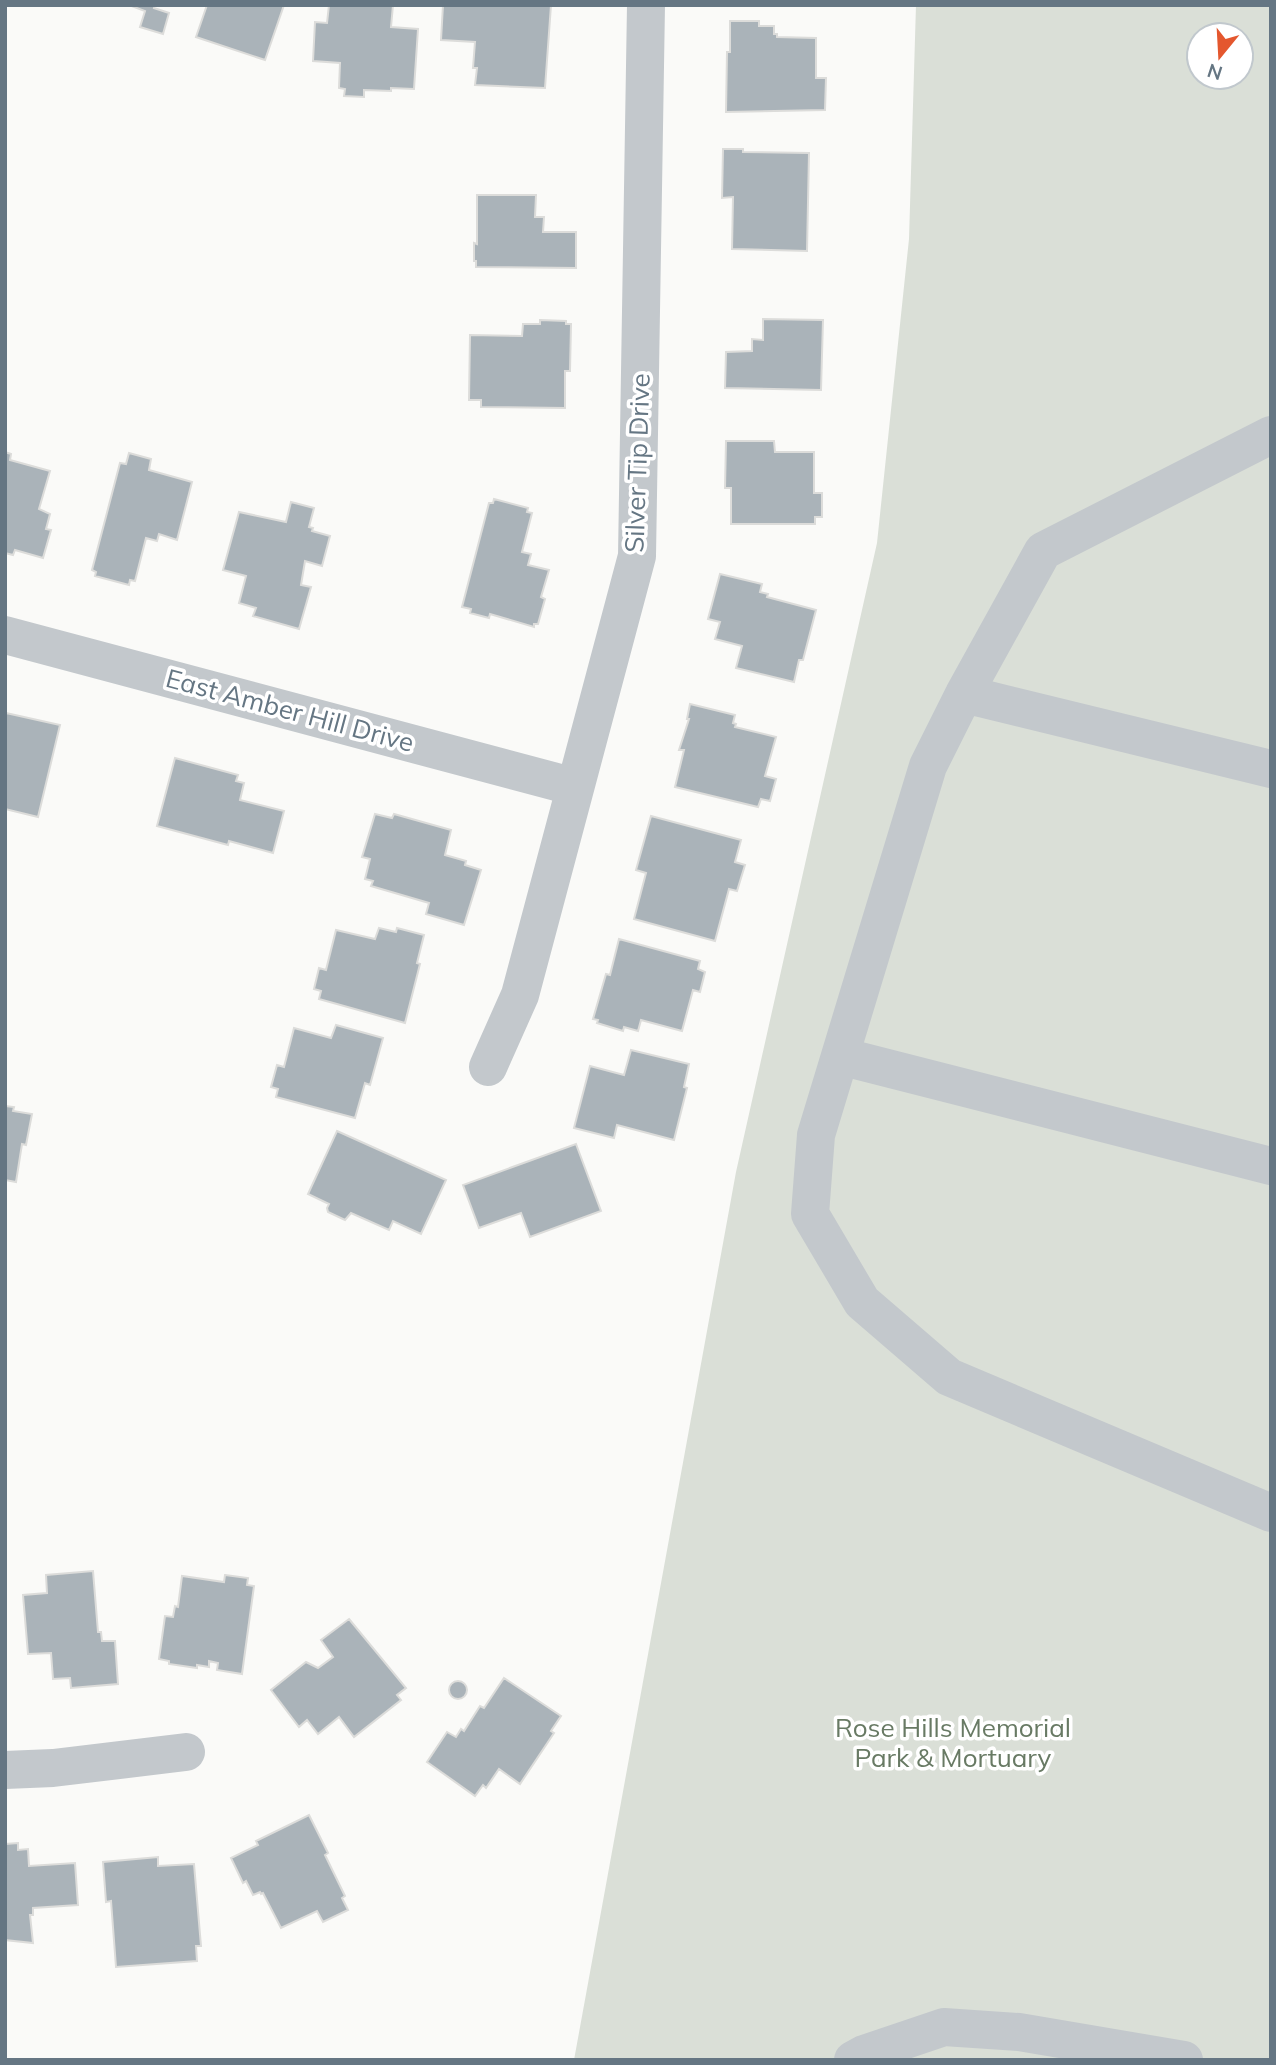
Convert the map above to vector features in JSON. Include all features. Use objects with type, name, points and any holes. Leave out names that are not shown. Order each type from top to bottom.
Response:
[{"type":"street","name":"Silver Tip Drive","points":[[488,1067],[520,995],[637,556],[646,5]]},
{"type":"street","points":[[1271,435],[1043,551],[964,694],[928,766],[816,1135],[810,1214],[862,1302],[949,1377],[1271,1513]]},
{"type":"street","name":"East Amber Hill Drive","points":[[5,635],[575,786]]},
{"type":"street","points":[[964,694],[1271,769]]},
{"type":"street","points":[[840,1056],[1271,1166]]},
{"type":"street","points":[[5,1770],[53,1768],[186,1752]]},
{"type":"street","points":[[853,2060],[863,2054],[944,2027],[1019,2032],[1184,2060]]},
{"type":"green space","name":"Rose Hills Memorial Park & Mortuary","points":[[916,5],[1271,5],[1271,2060],[574,2060],[736,1172],[877,543],[909,239]]},
{"type":"building","points":[[129,5],[155,5],[154,8],[169,13],[163,34],[140,27],[145,11]]},
{"type":"building","points":[[207,5],[284,5],[265,60],[196,37]]},
{"type":"building","points":[[329,5],[393,5],[391,27],[418,29],[414,89],[364,90],[364,97],[344,96],[345,89],[339,88],[340,63],[313,61],[315,22],[327,23]]},
{"type":"building","points":[[443,5],[551,5],[545,88],[475,85],[475,42],[441,40]]},
{"type":"building","points":[[730,21],[759,21],[759,26],[774,26],[774,34],[777,34],[777,37],[816,38],[816,78],[826,78],[825,110],[726,112]]},
{"type":"building","points":[[723,149],[809,153],[807,251],[732,249],[733,197],[722,198]]},
{"type":"building","points":[[477,195],[536,195],[535,217],[544,217],[543,232],[576,232],[576,268],[476,267],[474,243],[477,244]]},
{"type":"building","points":[[763,319],[823,320],[821,390],[725,388],[726,352],[752,351],[752,339],[763,340]]},
{"type":"building","points":[[540,320],[566,321],[566,324],[571,324],[570,371],[565,371],[565,408],[481,407],[481,400],[469,400],[470,335],[522,336],[523,324],[540,324]]},
{"type":"building","points":[[726,441],[774,441],[775,452],[814,452],[814,493],[822,493],[822,517],[815,517],[815,524],[731,524],[731,488],[725,488]]},
{"type":"building","points":[[5,452],[11,454],[10,460],[50,471],[39,509],[50,514],[46,529],[51,530],[43,558],[15,550],[13,555],[5,553]]},
{"type":"building","points":[[129,453],[151,459],[149,470],[192,482],[177,540],[159,534],[157,541],[146,538],[135,581],[130,580],[129,585],[95,576],[96,572],[92,570],[120,463],[126,464]]},
{"type":"building","points":[[494,499],[528,508],[527,512],[532,513],[522,552],[531,554],[528,565],[549,570],[541,597],[545,599],[538,624],[534,624],[534,627],[490,614],[489,618],[470,613],[471,609],[462,607],[489,503],[493,503]]},
{"type":"building","points":[[291,502],[314,508],[309,527],[313,528],[312,531],[330,536],[322,566],[305,561],[301,585],[311,587],[299,629],[253,616],[256,608],[239,603],[246,576],[223,570],[239,512],[286,522]]},
{"type":"building","points":[[720,574],[762,584],[760,592],[768,594],[767,597],[816,610],[803,660],[799,660],[794,682],[736,668],[742,646],[715,639],[720,622],[708,619]]},
{"type":"building","points":[[690,704],[735,715],[735,727],[776,737],[765,776],[776,779],[770,801],[761,799],[758,807],[675,787],[684,750],[679,750],[689,719]]},
{"type":"building","points":[[6,713],[60,725],[38,817],[5,809]]},
{"type":"building","points":[[175,758],[238,775],[236,781],[244,783],[240,800],[284,811],[273,853],[229,841],[228,845],[157,826]]},
{"type":"building","points":[[375,814],[392,818],[394,814],[451,830],[445,855],[466,861],[465,865],[481,870],[464,925],[426,914],[429,903],[371,886],[373,881],[365,879],[370,859],[362,857]]},
{"type":"building","points":[[651,816],[741,840],[735,862],[745,865],[737,891],[729,889],[715,941],[634,919],[646,873],[636,870]]},
{"type":"building","points":[[379,928],[396,932],[397,928],[424,935],[417,963],[420,964],[405,1023],[319,999],[321,991],[314,989],[319,968],[326,970],[336,930],[375,939]]},
{"type":"building","points":[[619,939],[700,961],[698,969],[705,972],[700,992],[693,990],[682,1031],[641,1020],[638,1031],[624,1027],[623,1031],[597,1023],[598,1020],[593,1019],[606,974],[610,975]]},
{"type":"building","points":[[336,1025],[383,1038],[370,1085],[365,1083],[355,1118],[276,1097],[278,1089],[271,1087],[277,1065],[284,1067],[294,1028],[331,1038]]},
{"type":"building","points":[[631,1050],[689,1064],[684,1087],[687,1088],[674,1140],[617,1125],[614,1138],[574,1128],[590,1066],[624,1075]]},
{"type":"building","points":[[5,1106],[14,1107],[13,1111],[32,1114],[26,1145],[22,1144],[16,1182],[5,1180]]},
{"type":"building","points":[[337,1131],[446,1180],[421,1234],[393,1221],[389,1230],[351,1213],[345,1220],[328,1212],[329,1204],[308,1194]]},
{"type":"building","points":[[576,1144],[601,1211],[530,1237],[521,1213],[479,1228],[463,1185]]},
{"type":"building","points":[[93,1571],[98,1632],[101,1632],[102,1641],[115,1641],[118,1684],[71,1688],[70,1678],[53,1679],[51,1653],[28,1654],[23,1595],[47,1593],[46,1575]]},
{"type":"building","points":[[225,1575],[248,1578],[247,1585],[254,1586],[242,1674],[217,1670],[218,1663],[209,1661],[209,1667],[197,1665],[197,1668],[169,1664],[169,1661],[159,1659],[165,1616],[173,1617],[175,1606],[178,1607],[182,1576],[224,1582]]},
{"type":"building","points":[[349,1619],[406,1688],[397,1695],[401,1700],[354,1737],[339,1717],[318,1734],[307,1720],[299,1727],[271,1690],[306,1662],[318,1668],[333,1657],[321,1640]]},
{"type":"building","points":[[504,1678],[561,1716],[551,1731],[554,1733],[520,1784],[499,1769],[486,1788],[483,1785],[475,1796],[427,1762],[447,1732],[456,1737],[461,1729],[464,1731],[480,1706],[484,1708]]},
{"type":"building","points":[[454,1681],[462,1681],[467,1690],[465,1697],[454,1699],[449,1694],[449,1686]]},
{"type":"building","points":[[309,1815],[328,1853],[325,1855],[345,1896],[342,1898],[348,1910],[323,1922],[317,1911],[281,1928],[263,1893],[253,1895],[246,1881],[243,1883],[231,1858],[258,1845],[256,1841]]},
{"type":"building","points":[[18,1843],[18,1850],[28,1849],[29,1866],[75,1863],[78,1905],[33,1908],[33,1915],[30,1915],[33,1943],[5,1940],[5,1844]]},
{"type":"building","points":[[158,1857],[158,1866],[194,1864],[201,1946],[196,1946],[197,1961],[116,1967],[111,1901],[106,1902],[103,1862]]}]
